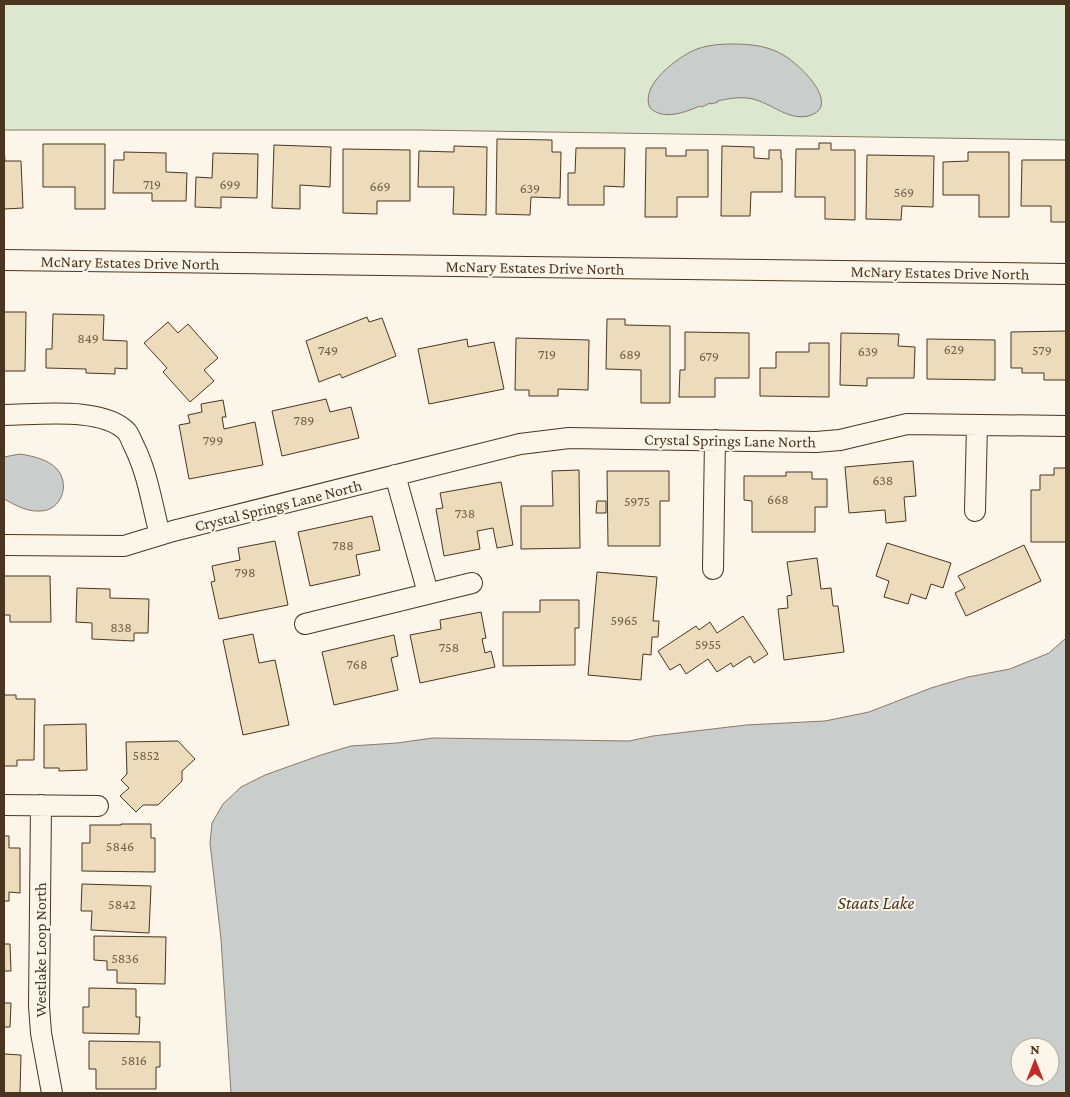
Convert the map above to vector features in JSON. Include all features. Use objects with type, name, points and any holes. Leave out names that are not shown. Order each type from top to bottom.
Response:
[{"type":"street","name":"McNary Estates Drive North","points":[[4,260],[1066,274]]},
{"type":"street","points":[[4,415],[69,414],[96,417],[112,421],[128,433],[141,461],[160,535]]},
{"type":"street","name":"Crystal Springs Lane North","points":[[4,544],[124,546],[160,535],[395,475],[520,444],[540,441],[570,438],[816,442],[840,440],[907,424],[1066,426]]},
{"type":"street","points":[[975,511],[977,425]]},
{"type":"street","points":[[713,569],[715,440]]},
{"type":"street","points":[[395,475],[428,593]]},
{"type":"street","points":[[305,624],[472,583]]},
{"type":"street","points":[[4,805],[98,806]]},
{"type":"street","name":"Westlake Loop North","points":[[41,805],[39,1006],[41,1033],[52,1093]]},
{"type":"green space","points":[[4,4],[1066,4],[1066,140],[417,130],[4,130]]},
{"type":"water","points":[[732,44],[768,48],[791,60],[806,74],[818,90],[821,106],[817,112],[808,116],[792,116],[763,102],[743,98],[717,101],[688,111],[668,115],[656,112],[650,108],[648,99],[650,90],[655,81],[671,65],[697,49],[714,45]]},
{"type":"water","points":[[20,454],[44,460],[61,474],[63,481],[62,495],[59,501],[48,510],[40,511],[21,508],[4,499],[4,457]]},
{"type":"water","name":"Staats Lake","points":[[1066,638],[1066,1093],[231,1093],[221,939],[210,843],[212,823],[223,804],[241,787],[265,775],[351,746],[433,738],[629,741],[653,736],[746,725],[825,721],[869,712],[931,688],[968,677],[1010,669],[1049,653]]},
{"type":"building","points":[[497,139],[552,140],[552,152],[561,152],[560,198],[531,197],[530,215],[496,214]]},
{"type":"building","points":[[819,143],[831,143],[831,150],[855,150],[855,220],[825,219],[825,197],[795,197],[796,149],[819,149]]},
{"type":"building","points":[[43,144],[105,144],[105,209],[75,209],[75,187],[43,187]]},
{"type":"building","points":[[274,145],[331,147],[330,187],[300,185],[300,209],[272,208]]},
{"type":"building","points":[[454,146],[487,147],[486,215],[453,214],[454,187],[418,187],[419,151],[454,152]]},
{"type":"building","points":[[722,146],[754,147],[754,158],[769,159],[769,150],[781,150],[782,192],[751,192],[750,216],[721,216]]},
{"type":"building","points":[[4,147],[5,161],[21,161],[23,208],[4,209]]},
{"type":"building","points":[[576,148],[625,148],[624,187],[604,186],[604,205],[568,205],[568,173],[575,173]]},
{"type":"building","points":[[646,148],[666,148],[666,156],[686,156],[686,150],[708,150],[708,197],[677,197],[677,217],[645,217]]},
{"type":"building","points":[[343,149],[410,150],[410,201],[377,201],[377,214],[343,213]]},
{"type":"building","points":[[124,152],[166,153],[166,172],[187,173],[186,201],[152,201],[152,193],[113,193],[114,160],[124,160]]},
{"type":"building","points":[[968,152],[1009,152],[1009,217],[979,217],[979,195],[943,195],[943,162],[968,161]]},
{"type":"building","points":[[213,153],[258,154],[257,198],[221,197],[221,208],[195,207],[196,177],[212,178]]},
{"type":"building","points":[[867,155],[934,156],[933,207],[902,206],[901,220],[866,219]]},
{"type":"building","points":[[1022,160],[1066,160],[1066,222],[1051,222],[1051,206],[1021,206]]},
{"type":"building","points":[[4,312],[26,312],[25,371],[4,371]]},
{"type":"building","points":[[53,314],[104,315],[103,340],[127,341],[127,369],[115,368],[115,374],[86,373],[86,369],[46,368],[46,349],[52,349]]},
{"type":"building","points":[[367,317],[369,322],[382,318],[396,356],[342,378],[340,374],[319,382],[306,341]]},
{"type":"building","points":[[607,319],[625,319],[625,325],[670,326],[670,403],[641,403],[641,370],[606,369]]},
{"type":"building","points":[[168,322],[178,333],[188,324],[218,358],[204,370],[214,381],[190,402],[163,372],[167,368],[144,343]]},
{"type":"building","points":[[1066,331],[1066,380],[1044,380],[1044,373],[1022,373],[1022,368],[1011,368],[1011,332]]},
{"type":"building","points":[[685,332],[749,333],[749,378],[715,378],[715,397],[679,397],[680,370],[685,370]]},
{"type":"building","points":[[841,333],[899,334],[898,346],[915,347],[914,378],[867,378],[867,386],[840,385]]},
{"type":"building","points":[[516,338],[589,340],[588,390],[558,389],[558,396],[529,396],[529,390],[515,390]]},
{"type":"building","points":[[467,339],[468,347],[494,342],[504,389],[429,404],[418,349]]},
{"type":"building","points":[[927,339],[995,340],[995,380],[927,379]]},
{"type":"building","points":[[809,343],[829,343],[829,397],[760,396],[760,368],[776,368],[776,352],[809,352]]},
{"type":"building","points":[[326,399],[330,412],[351,407],[359,438],[282,456],[272,411]]},
{"type":"building","points":[[223,400],[226,417],[222,417],[224,429],[255,422],[263,465],[189,479],[179,425],[190,423],[188,415],[202,412],[201,404]]},
{"type":"building","points":[[913,461],[916,496],[904,497],[906,521],[886,523],[885,510],[849,513],[845,467]]},
{"type":"building","points":[[1054,468],[1066,468],[1066,542],[1031,542],[1031,490],[1040,490],[1040,475],[1054,475]]},
{"type":"building","points":[[579,470],[580,548],[521,549],[521,506],[553,506],[552,471]]},
{"type":"building","points":[[607,471],[669,471],[669,501],[660,501],[660,546],[608,546]]},
{"type":"building","points":[[786,472],[812,472],[812,479],[827,479],[827,507],[815,507],[815,532],[752,532],[752,501],[744,500],[744,476],[786,476]]},
{"type":"building","points":[[501,482],[513,545],[497,548],[493,528],[477,531],[480,549],[444,556],[436,509],[443,508],[440,493]]},
{"type":"building","points":[[597,501],[606,501],[606,513],[596,513]]},
{"type":"building","points":[[372,516],[380,550],[356,555],[360,575],[310,586],[298,532]]},
{"type":"building","points":[[275,541],[288,605],[219,619],[211,582],[215,581],[212,566],[240,560],[238,548]]},
{"type":"building","points":[[887,543],[951,563],[943,588],[931,584],[926,599],[911,594],[908,604],[884,597],[889,581],[876,576]]},
{"type":"building","points":[[1024,545],[1041,581],[966,616],[955,593],[965,588],[958,576]]},
{"type":"building","points":[[817,558],[821,589],[831,588],[833,606],[838,606],[844,652],[784,660],[778,609],[788,608],[787,596],[792,595],[787,562]]},
{"type":"building","points":[[597,572],[657,577],[653,621],[659,621],[658,637],[652,637],[651,655],[643,654],[641,680],[588,675]]},
{"type":"building","points":[[4,576],[50,576],[51,622],[10,622],[10,615],[4,615]]},
{"type":"building","points":[[77,588],[110,589],[110,598],[149,599],[148,633],[134,633],[134,641],[92,639],[92,623],[76,622]]},
{"type":"building","points":[[540,600],[579,600],[579,628],[575,628],[575,665],[503,666],[503,612],[540,612]]},
{"type":"building","points":[[481,612],[486,638],[482,639],[485,653],[491,651],[495,667],[420,683],[410,635],[441,629],[440,620]]},
{"type":"building","points":[[743,616],[768,654],[754,663],[750,656],[733,667],[731,663],[717,672],[708,659],[686,674],[680,664],[670,670],[658,651],[696,626],[699,630],[710,622],[717,633]]},
{"type":"building","points":[[253,634],[259,663],[275,660],[289,725],[243,735],[223,640]]},
{"type":"building","points":[[394,635],[398,656],[391,658],[398,690],[334,705],[322,652]]},
{"type":"building","points":[[4,695],[16,695],[16,699],[35,699],[34,760],[17,760],[17,766],[4,766]]},
{"type":"building","points":[[86,724],[87,770],[59,771],[59,768],[44,768],[44,725]]},
{"type":"building","points":[[178,741],[195,759],[182,771],[182,781],[158,805],[143,805],[136,812],[120,796],[129,788],[121,780],[127,774],[126,742]]},
{"type":"building","points":[[151,824],[151,838],[155,838],[155,872],[82,871],[82,843],[90,843],[90,825]]},
{"type":"building","points":[[4,836],[9,836],[9,848],[20,848],[20,893],[9,892],[9,901],[4,901]]},
{"type":"building","points":[[82,884],[151,886],[149,933],[91,930],[92,911],[81,911]]},
{"type":"building","points":[[94,936],[166,937],[165,984],[117,983],[117,970],[107,970],[107,961],[94,960]]},
{"type":"building","points":[[4,944],[10,944],[11,971],[4,971]]},
{"type":"building","points":[[89,988],[136,989],[136,1017],[140,1017],[139,1034],[83,1033],[83,1007],[89,1007]]},
{"type":"building","points":[[4,1003],[11,1003],[10,1027],[4,1027]]},
{"type":"building","points":[[89,1041],[160,1042],[160,1067],[156,1067],[156,1089],[96,1089],[96,1069],[89,1069]]},
{"type":"building","points":[[4,1054],[21,1055],[20,1093],[4,1093]]}]
